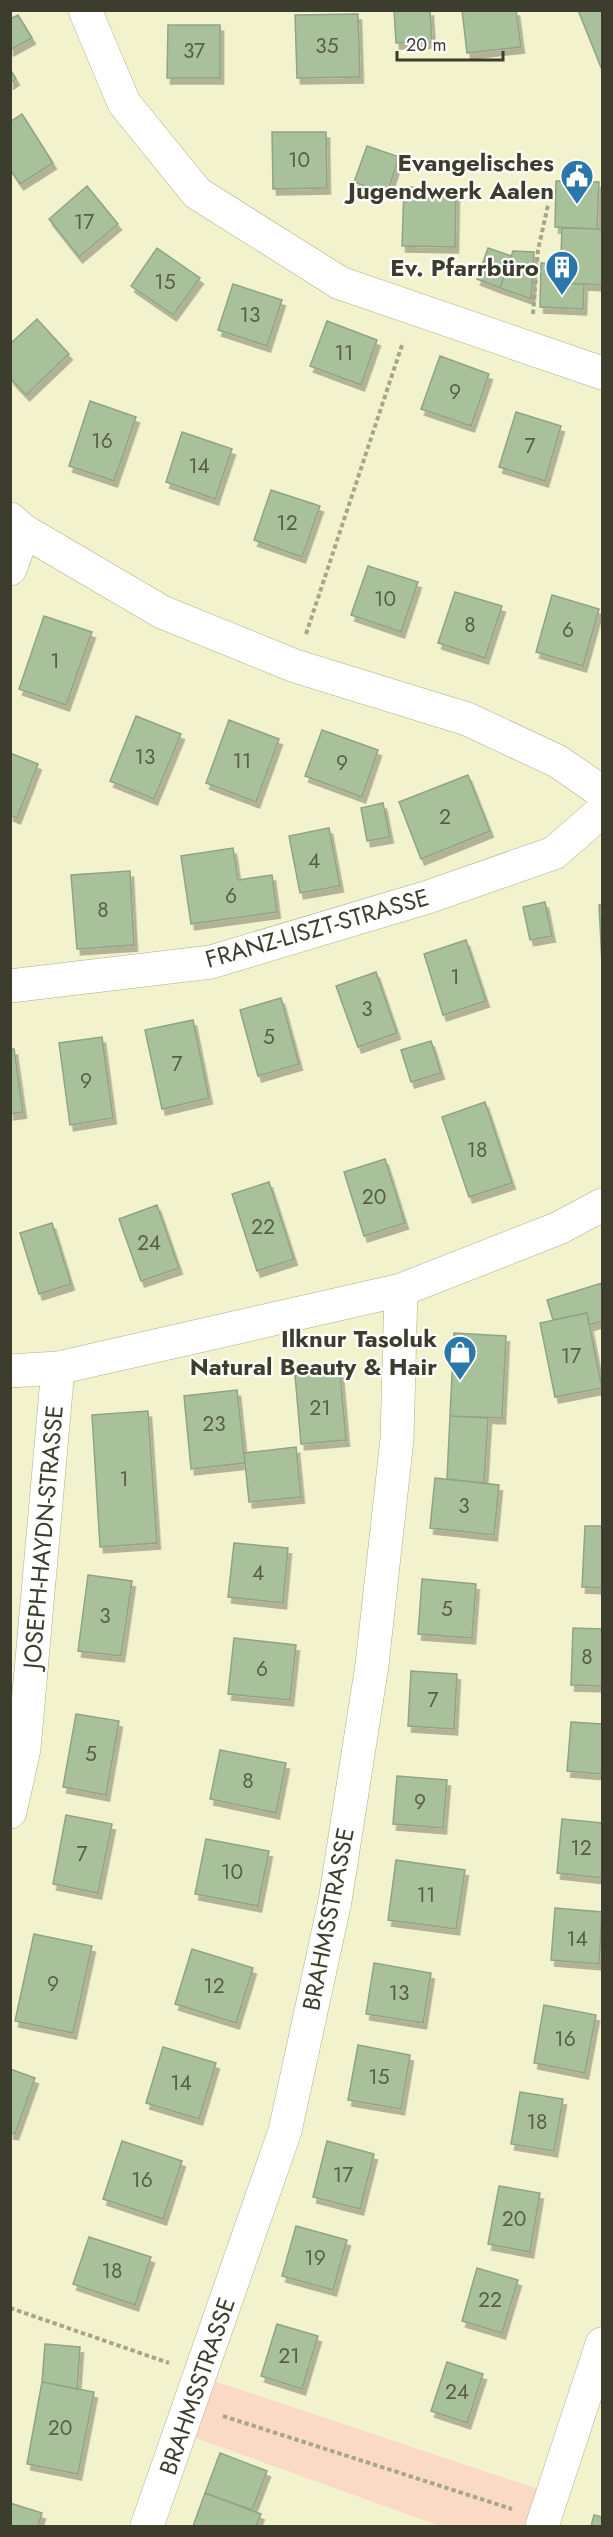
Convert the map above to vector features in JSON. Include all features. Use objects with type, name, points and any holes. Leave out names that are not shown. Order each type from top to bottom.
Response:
[{"type":"street","points":[[85,10],[124,103],[197,193],[340,283],[603,373]]},
{"type":"street","points":[[10,569],[17,525],[162,612],[295,666],[468,719],[557,761],[603,792]]},
{"type":"street","name":"FRANZ-LISZT-STRASSE","points":[[10,986],[222,958],[428,897],[554,853],[603,811]]},
{"type":"street","points":[[10,1371],[58,1368],[401,1290],[559,1228],[603,1205]]},
{"type":"street","name":"BRAHMSSTRASSE","points":[[147,2526],[285,2131],[335,1901],[372,1665],[397,1439],[401,1290]]},
{"type":"street","name":"JOSEPH-HAYDN-STRASSE","points":[[10,1812],[24,1749],[58,1368]]},
{"type":"street","points":[[543,2523],[603,2344]]},
{"type":"path","points":[[533,306],[538,250],[548,205]]},
{"type":"path","points":[[295,666],[414,309]]},
{"type":"path","points":[[10,2308],[201,2374]]},
{"type":"path","points":[[190,2405],[543,2523]]},
{"type":"shaded area","points":[[211,2380],[544,2491],[527,2526],[440,2526],[190,2436]]},
{"type":"building","points":[[394,10],[430,10],[432,42],[396,43]]},
{"type":"building","points":[[462,10],[516,10],[521,47],[467,53]]},
{"type":"building","points":[[578,10],[602,10],[602,70]]},
{"type":"building","points":[[358,14],[360,77],[297,78],[295,15]]},
{"type":"building","points":[[18,15],[32,38],[10,50],[10,19]]},
{"type":"building","points":[[168,25],[220,25],[220,78],[167,78]]},
{"type":"building","points":[[10,69],[16,79],[10,83]]},
{"type":"building","points":[[22,114],[53,163],[20,184],[10,169],[10,122]]},
{"type":"building","points":[[272,132],[326,132],[327,188],[273,189]]},
{"type":"building","points":[[367,146],[399,157],[387,194],[354,182]]},
{"type":"building","name":"Evangelisches Jugendwerk Aalen","points":[[556,181],[599,182],[597,229],[555,227]]},
{"type":"building","points":[[87,186],[118,224],[79,257],[49,219]]},
{"type":"building","points":[[404,187],[456,189],[455,247],[402,246]]},
{"type":"building","points":[[562,228],[602,229],[602,285],[560,283]]},
{"type":"building","points":[[157,248],[200,278],[173,315],[131,286]]},
{"type":"building","points":[[488,248],[511,256],[500,288],[477,279]]},
{"type":"building","points":[[513,251],[534,252],[531,299],[500,288]]},
{"type":"building","name":"Ev. Pfarrbüro","points":[[541,263],[561,264],[560,283],[584,284],[583,309],[540,307]]},
{"type":"building","points":[[233,284],[282,300],[267,346],[218,330]]},
{"type":"building","points":[[37,319],[69,354],[26,395],[10,378],[10,344]]},
{"type":"building","points":[[327,321],[377,340],[361,385],[310,366]]},
{"type":"building","points":[[440,356],[489,374],[471,426],[421,409]]},
{"type":"building","points":[[90,401],[136,417],[114,481],[69,466]]},
{"type":"building","points":[[516,412],[561,426],[545,481],[499,467]]},
{"type":"building","points":[[182,432],[232,449],[215,499],[166,482]]},
{"type":"building","points":[[271,490],[320,506],[302,557],[254,540]]},
{"type":"building","points":[[368,566],[418,582],[401,632],[351,615]]},
{"type":"building","points":[[455,592],[502,606],[485,658],[438,643]]},
{"type":"building","points":[[552,595],[599,609],[583,666],[536,652]]},
{"type":"building","points":[[44,616],[92,632],[66,705],[19,689]]},
{"type":"building","points":[[136,716],[181,734],[154,799],[110,781]]},
{"type":"building","points":[[229,720],[279,739],[256,802],[206,783]]},
{"type":"building","points":[[322,730],[378,750],[362,797],[305,776]]},
{"type":"building","points":[[10,753],[38,764],[17,818],[10,815]]},
{"type":"building","points":[[468,775],[490,831],[421,859],[399,802]]},
{"type":"building","points":[[383,803],[390,837],[367,841],[361,808]]},
{"type":"building","points":[[329,828],[340,886],[300,893],[289,836]]},
{"type":"building","points":[[233,848],[238,880],[272,875],[277,912],[191,924],[181,856]]},
{"type":"building","points":[[130,871],[134,945],[77,949],[71,875]]},
{"type":"building","points":[[545,902],[552,936],[530,940],[523,907]]},
{"type":"building","points":[[599,905],[602,905],[602,963]]},
{"type":"building","points":[[466,940],[486,1001],[443,1015],[424,954]]},
{"type":"building","points":[[376,972],[397,1033],[358,1047],[336,986]]},
{"type":"building","points":[[281,998],[299,1064],[258,1076],[240,1010]]},
{"type":"building","points":[[193,1020],[209,1098],[162,1109],[145,1030]]},
{"type":"building","points":[[102,1037],[113,1118],[70,1125],[59,1043]]},
{"type":"building","points":[[431,1041],[441,1073],[411,1082],[401,1050]]},
{"type":"building","points":[[10,1049],[14,1049],[23,1112],[10,1114]]},
{"type":"building","points":[[485,1102],[512,1183],[469,1197],[442,1117]]},
{"type":"building","points":[[385,1159],[405,1223],[364,1236],[344,1172]]},
{"type":"building","points":[[269,1182],[294,1259],[257,1271],[232,1194]]},
{"type":"building","points":[[157,1205],[179,1268],[141,1281],[119,1219]]},
{"type":"building","points":[[52,1223],[71,1284],[39,1294],[20,1233]]},
{"type":"building","points":[[602,1283],[602,1321],[589,1325],[587,1313],[553,1320],[547,1300]]},
{"type":"building","points":[[587,1313],[602,1388],[555,1397],[540,1323]]},
{"type":"building","points":[[454,1333],[506,1336],[502,1418],[450,1416]]},
{"type":"building","points":[[340,1372],[346,1440],[301,1444],[295,1375]]},
{"type":"building","points":[[237,1390],[245,1463],[191,1469],[184,1396]]},
{"type":"building","points":[[148,1411],[157,1543],[100,1547],[92,1415]]},
{"type":"building","points":[[450,1416],[488,1418],[484,1483],[447,1479]]},
{"type":"building","points":[[296,1447],[301,1497],[249,1502],[244,1453]]},
{"type":"building","points":[[435,1478],[499,1485],[494,1535],[430,1528]]},
{"type":"building","points":[[585,1526],[602,1526],[602,1588],[582,1587]]},
{"type":"building","points":[[234,1543],[288,1548],[283,1603],[228,1597]]},
{"type":"building","points":[[88,1575],[132,1581],[121,1656],[78,1651]]},
{"type":"building","points":[[422,1579],[476,1584],[472,1638],[418,1634]]},
{"type":"building","points":[[573,1628],[602,1629],[602,1686],[571,1685]]},
{"type":"building","points":[[234,1638],[296,1645],[290,1700],[228,1694]]},
{"type":"building","points":[[411,1671],[457,1674],[454,1729],[408,1726]]},
{"type":"building","points":[[76,1714],[119,1721],[106,1795],[63,1787]]},
{"type":"building","points":[[571,1722],[602,1724],[602,1774],[567,1771]]},
{"type":"building","points":[[220,1750],[286,1763],[276,1813],[210,1799]]},
{"type":"building","points":[[397,1776],[447,1780],[443,1828],[393,1824]]},
{"type":"building","points":[[66,1815],[112,1824],[98,1893],[53,1884]]},
{"type":"building","points":[[562,1819],[602,1823],[602,1878],[557,1873]]},
{"type":"building","points":[[206,1839],[269,1851],[258,1906],[195,1894]]},
{"type":"building","points":[[396,1860],[465,1870],[456,1929],[388,1920]]},
{"type":"building","points":[[555,1908],[602,1912],[599,1964],[551,1960]]},
{"type":"building","points":[[34,1934],[92,1946],[73,2033],[15,2021]]},
{"type":"building","points":[[192,1949],[253,1968],[236,2023],[175,2004]]},
{"type":"building","points":[[374,1963],[431,1973],[423,2023],[366,2014]]},
{"type":"building","points":[[544,2005],[596,2015],[585,2073],[534,2063]]},
{"type":"building","points":[[358,2045],[410,2055],[401,2109],[348,2100]]},
{"type":"building","points":[[163,2047],[216,2063],[199,2119],[146,2103]]},
{"type":"building","points":[[10,2069],[35,2078],[15,2134],[10,2133]]},
{"type":"building","points":[[520,2092],[563,2099],[554,2151],[511,2144]]},
{"type":"building","points":[[122,2141],[182,2161],[163,2219],[103,2199]]},
{"type":"building","points":[[327,2141],[374,2154],[360,2209],[313,2197]]},
{"type":"building","points":[[499,2186],[540,2193],[530,2252],[488,2244]]},
{"type":"building","points":[[296,2226],[347,2240],[333,2290],[282,2276]]},
{"type":"building","points":[[89,2237],[151,2257],[135,2305],[73,2284]]},
{"type":"building","points":[[477,2268],[518,2280],[502,2333],[462,2321]]},
{"type":"building","points":[[277,2324],[318,2336],[302,2389],[261,2376]]},
{"type":"building","points":[[45,2344],[80,2347],[77,2389],[42,2382]]},
{"type":"building","points":[[447,2362],[483,2374],[467,2423],[431,2411]]},
{"type":"building","points":[[42,2382],[94,2392],[78,2474],[27,2464]]},
{"type":"building","points":[[220,2453],[267,2471],[252,2510],[205,2493]]},
{"type":"building","points":[[205,2493],[261,2514],[256,2526],[193,2526]]},
{"type":"building","points":[[10,2503],[42,2513],[38,2526],[10,2526]]},
{"type":"building","points":[[594,2515],[602,2517],[602,2526],[591,2526]]},
{"type":"place","name":"Evangelisches Jugendwerk Aalen","points":[[577,205]]},
{"type":"place","name":"Ev. Pfarrbüro","points":[[562,296]]},
{"type":"place","name":"Ilknur Tasoluk Natural Beauty & Hair","points":[[460,1381]]}]
